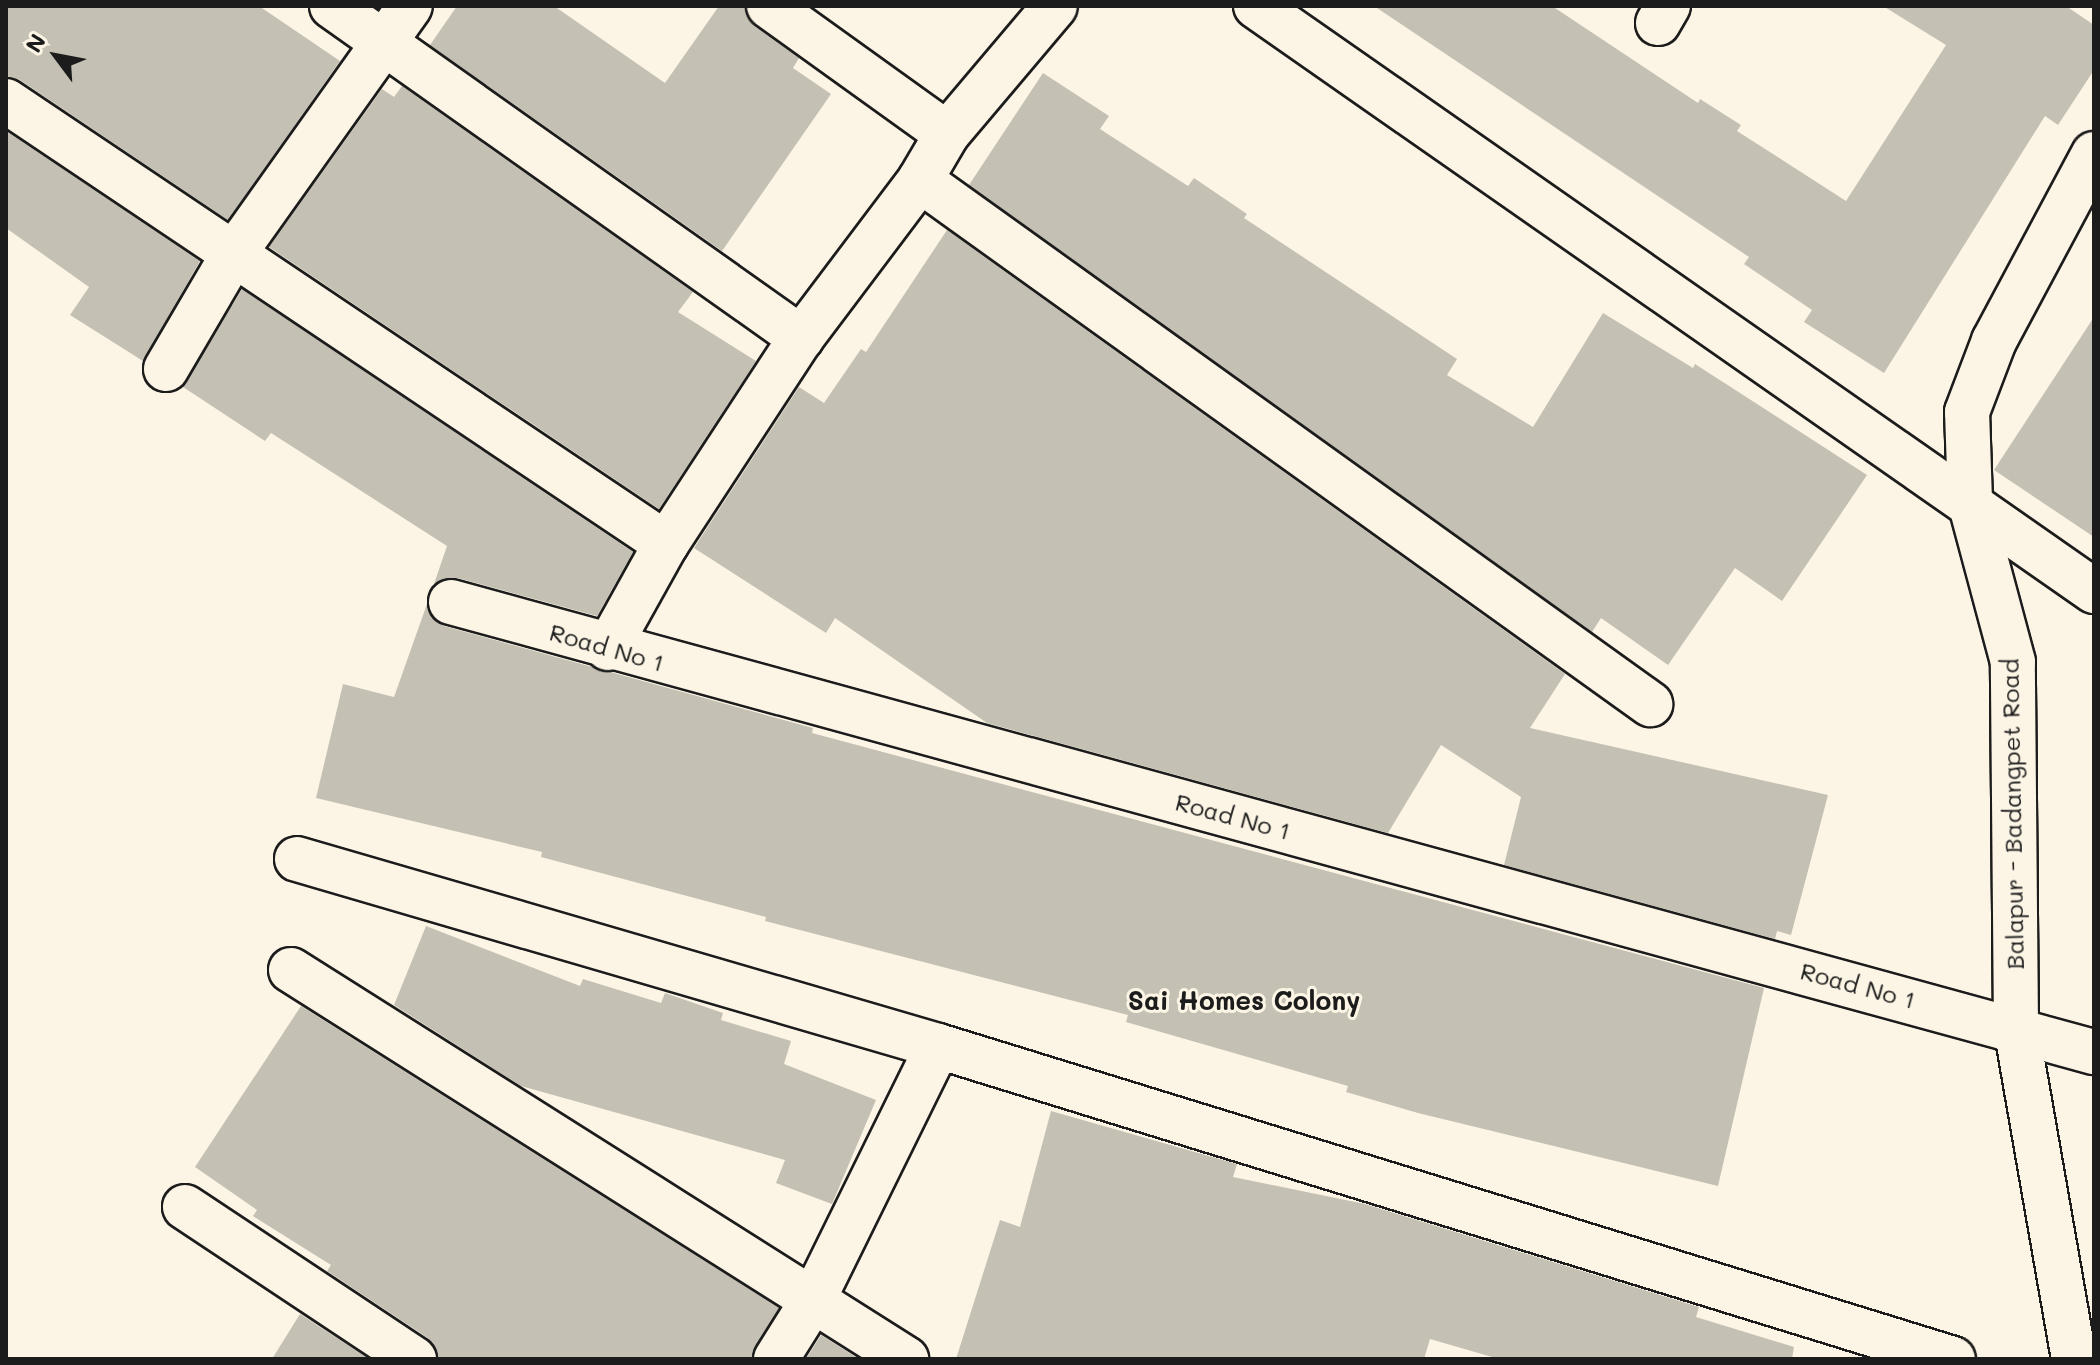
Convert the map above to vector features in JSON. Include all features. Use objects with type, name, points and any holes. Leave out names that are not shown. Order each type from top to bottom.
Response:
[{"type":"street","points":[[332,6],[801,338]]},
{"type":"street","points":[[166,369],[233,255],[410,6]]},
{"type":"street","points":[[769,6],[947,134]]},
{"type":"street","points":[[608,648],[666,544],[801,338],[920,180],[947,134],[1055,6]]},
{"type":"street","points":[[1256,6],[1970,501],[2094,591]]},
{"type":"street","points":[[6,101],[666,544]]},
{"type":"street","name":"Balapur - Badangpet Road","points":[[2074,1359],[2016,1027],[2013,662],[1970,501],[1967,412],[1994,341],[2094,154]]},
{"type":"street","points":[[920,180],[1650,704]]},
{"type":"street","name":"Road No 1","points":[[451,602],[608,648],[2016,1027],[2094,1052]]},
{"type":"street","points":[[297,859],[938,1046],[1953,1359]]},
{"type":"street","points":[[291,970],[906,1359]]},
{"type":"street","points":[[776,1359],[813,1300],[938,1046]]},
{"type":"street","points":[[185,1207],[414,1359]]},
{"type":"building","points":[[6,6],[259,6],[340,61],[228,220],[20,80],[6,76]]},
{"type":"building","points":[[457,6],[554,6],[665,83],[719,6],[744,6],[754,26],[799,58],[793,68],[831,94],[722,251],[430,45]]},
{"type":"building","points":[[1374,6],[1552,6],[1698,103],[1700,99],[1741,125],[1737,131],[1846,201],[1946,45],[1883,6],[2066,6],[2094,25],[2094,70],[2058,125],[2045,116],[1884,373],[1804,322],[1812,310],[1744,264],[1749,257]]},
{"type":"building","points":[[1043,73],[1109,116],[1100,129],[1188,186],[1194,178],[1247,214],[1244,218],[1457,359],[1447,375],[1533,427],[1603,313],[1693,368],[1695,364],[1867,475],[1782,601],[1735,568],[1668,665],[1601,618],[1592,632],[969,185]]},
{"type":"building","points":[[402,86],[693,292],[678,312],[756,361],[659,509],[269,247],[382,89],[394,97]]},
{"type":"building","points":[[6,131],[200,261],[143,361],[70,315],[89,287],[6,228]]},
{"type":"building","points":[[947,230],[1565,674],[1530,728],[1828,795],[1791,935],[1777,931],[1775,939],[1504,865],[1521,797],[1441,745],[1388,833],[987,723],[835,618],[826,633],[694,548],[799,387],[824,403],[861,349],[866,352]]},
{"type":"building","points":[[242,289],[633,552],[597,616],[458,578],[434,584],[447,546],[271,433],[265,441],[183,387]]},
{"type":"building","points":[[2094,317],[2094,537],[1994,470]]},
{"type":"building","points":[[427,604],[433,619],[444,626],[813,728],[812,733],[1764,988],[1718,1186],[1418,1113],[1346,1092],[1348,1086],[1126,1022],[1128,1015],[765,921],[766,917],[541,857],[542,852],[316,798],[343,684],[394,697]]},
{"type":"building","points":[[426,926],[580,986],[583,979],[661,1003],[665,993],[723,1013],[721,1020],[791,1041],[784,1064],[876,1100],[832,1204],[776,1183],[785,1160],[521,1086],[394,1005]]},
{"type":"building","points":[[301,1006],[779,1308],[751,1359],[439,1359],[428,1338],[327,1271],[331,1265],[253,1216],[257,1210],[195,1167]]},
{"type":"building","points":[[1051,1111],[1237,1164],[1233,1177],[1365,1204],[1699,1307],[1696,1317],[1794,1347],[1792,1359],[1499,1359],[1430,1339],[1424,1359],[956,1359],[1000,1220],[1020,1227]]},
{"type":"building","points":[[300,1314],[369,1359],[272,1359]]},
{"type":"building","points":[[821,1335],[859,1359],[806,1359]]},
{"type":"district","name":"Sai Homes Colony","points":[[1244,1001]]}]
